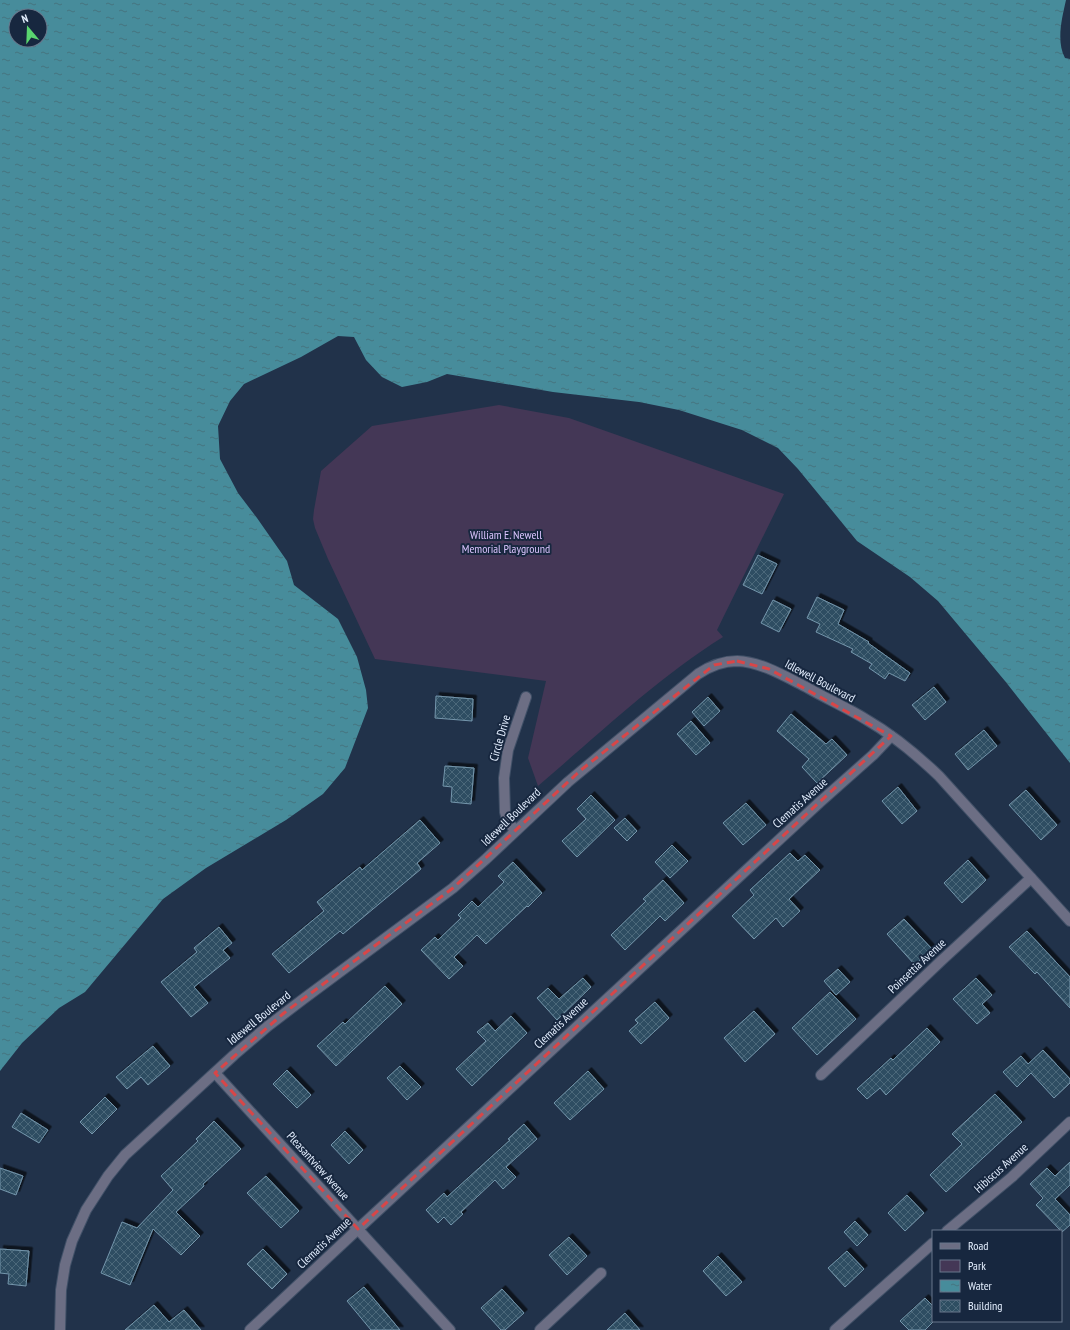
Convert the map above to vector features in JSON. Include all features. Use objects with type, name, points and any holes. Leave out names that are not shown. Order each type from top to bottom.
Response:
[{"type":"street","name":"Idlewell Boulevard","points":[[60,1330],[61,1290],[65,1265],[72,1241],[86,1210],[108,1176],[125,1155],[215,1073],[284,1013],[453,888],[581,770],[706,668],[721,662],[746,662],[774,672],[866,719],[891,736],[916,755],[939,776],[1070,921]]},
{"type":"street","name":"Circle Drive","points":[[515,832],[510,826],[505,812],[504,778],[508,750],[526,697]]},
{"type":"street","name":"Clematis Avenue","points":[[250,1330],[873,755],[891,736]]},
{"type":"street","name":"Poinsettia Avenue","points":[[821,1075],[1031,878]]},
{"type":"street","name":"Pleasantview Avenue","points":[[215,1073],[450,1330]]},
{"type":"street","name":"Hibiscus Avenue","points":[[949,1230],[1012,1177],[1070,1122]]},
{"type":"street","points":[[835,1330],[932,1244]]},
{"type":"street","points":[[540,1330],[601,1273]]},
{"type":"highlighted area","points":[[737,661],[769,669],[891,736],[358,1229],[215,1073],[284,1013],[453,888],[581,770],[714,665]]},
{"type":"green space","name":"William E. Newell Memorial Playground","points":[[499,405],[569,418],[784,494],[717,630],[723,637],[698,653],[651,689],[538,786],[528,758],[546,681],[375,659],[328,559],[315,528],[313,519],[321,471],[372,426]]},
{"type":"water","points":[[0,0],[1066,0],[1060,37],[1062,51],[1065,58],[1070,59],[1070,763],[1005,681],[938,601],[910,577],[857,541],[798,469],[778,448],[742,430],[679,410],[639,402],[553,392],[447,374],[427,382],[402,387],[382,377],[366,360],[354,337],[338,336],[301,357],[244,384],[230,401],[218,426],[220,459],[238,493],[287,561],[294,585],[338,619],[357,657],[366,690],[368,708],[345,768],[323,794],[286,820],[206,868],[163,899],[85,992],[59,1008],[22,1043],[0,1071]]},
{"type":"building","points":[[758,555],[777,564],[762,594],[743,585]]},
{"type":"building","points":[[817,597],[844,610],[838,624],[869,642],[868,643],[910,673],[905,681],[889,673],[885,679],[869,668],[872,664],[851,652],[853,649],[816,632],[820,624],[807,618]]},
{"type":"building","points":[[773,600],[791,609],[779,632],[761,623]]},
{"type":"building","points":[[934,687],[946,702],[925,720],[912,705]]},
{"type":"building","points":[[436,696],[473,699],[472,721],[435,718]]},
{"type":"building","points":[[708,697],[720,711],[704,726],[692,712]]},
{"type":"building","points":[[791,714],[826,744],[832,739],[847,755],[817,783],[802,767],[809,759],[777,731]]},
{"type":"building","points":[[691,721],[710,743],[696,755],[677,734]]},
{"type":"building","points":[[984,730],[997,746],[968,770],[955,754]]},
{"type":"building","points":[[445,766],[474,768],[471,804],[451,802],[452,787],[443,786]]},
{"type":"building","points":[[898,787],[917,811],[902,824],[882,801]]},
{"type":"building","points":[[1026,790],[1057,825],[1041,840],[1009,805]]},
{"type":"building","points":[[591,795],[615,820],[577,857],[562,841],[586,819],[577,809]]},
{"type":"building","points":[[746,803],[766,825],[743,845],[723,823]]},
{"type":"building","points":[[625,818],[637,831],[627,841],[614,828]]},
{"type":"building","points":[[420,820],[440,843],[417,863],[421,869],[343,934],[340,931],[289,973],[272,954],[324,911],[317,902],[360,867],[362,870]]},
{"type":"building","points":[[672,845],[688,861],[670,878],[655,862]]},
{"type":"building","points":[[790,853],[798,861],[805,855],[820,870],[789,899],[800,911],[783,927],[776,918],[754,939],[732,916],[754,895],[750,890]]},
{"type":"building","points":[[968,860],[986,880],[962,903],[944,883]]},
{"type":"building","points":[[513,862],[542,893],[486,944],[477,935],[454,957],[463,966],[449,979],[421,950],[435,937],[438,940],[461,918],[458,915],[472,901],[478,907],[504,882],[498,876]]},
{"type":"building","points":[[663,880],[684,903],[665,921],[660,916],[625,950],[611,935],[646,901],[643,899]]},
{"type":"building","points":[[904,919],[932,949],[915,965],[887,934]]},
{"type":"building","points":[[219,927],[232,943],[223,950],[230,958],[194,987],[208,1003],[191,1017],[161,982],[197,952],[194,948]]},
{"type":"building","points":[[1027,931],[1070,977],[1070,1008],[1037,972],[1035,974],[1009,947]]},
{"type":"building","points":[[838,969],[850,982],[836,995],[824,981]]},
{"type":"building","points":[[583,978],[591,987],[557,1020],[537,998],[548,988],[559,999]]},
{"type":"building","points":[[976,978],[992,995],[982,1004],[990,1013],[977,1024],[953,999]]},
{"type":"building","points":[[385,986],[402,1004],[336,1066],[317,1046],[343,1022],[345,1024]]},
{"type":"building","points":[[830,992],[856,1019],[817,1055],[792,1028]]},
{"type":"building","points":[[655,1002],[669,1018],[641,1044],[629,1031],[638,1023],[635,1020]]},
{"type":"building","points":[[754,1011],[775,1034],[745,1062],[724,1038]]},
{"type":"building","points":[[511,1016],[527,1033],[472,1086],[456,1069],[486,1041],[477,1032],[488,1023],[495,1031]]},
{"type":"building","points":[[927,1028],[940,1042],[886,1095],[880,1088],[867,1099],[857,1089],[891,1058],[893,1060]]},
{"type":"building","points":[[153,1046],[170,1066],[148,1085],[141,1077],[127,1089],[116,1077]]},
{"type":"building","points":[[1043,1050],[1070,1079],[1070,1083],[1054,1098],[1031,1073],[1017,1087],[1003,1072],[1021,1056],[1028,1064]]},
{"type":"building","points":[[400,1066],[421,1087],[407,1100],[387,1078]]},
{"type":"building","points":[[287,1070],[311,1095],[297,1108],[273,1084]]},
{"type":"building","points":[[588,1071],[604,1089],[570,1120],[554,1103]]},
{"type":"building","points":[[995,1094],[1022,1122],[946,1192],[930,1175],[962,1144],[952,1134]]},
{"type":"building","points":[[105,1097],[117,1109],[92,1134],[80,1122]]},
{"type":"building","points":[[21,1113],[48,1130],[39,1143],[12,1127]]},
{"type":"building","points":[[214,1121],[241,1149],[203,1184],[204,1186],[176,1212],[200,1236],[181,1255],[153,1229],[130,1285],[101,1273],[122,1222],[137,1228],[173,1190],[161,1176],[198,1141],[196,1139]]},
{"type":"building","points":[[524,1124],[537,1139],[506,1167],[516,1177],[503,1189],[495,1180],[461,1212],[463,1214],[451,1225],[444,1217],[438,1223],[426,1210],[444,1193],[447,1197],[510,1140],[508,1139]]},
{"type":"building","points":[[345,1131],[363,1150],[349,1164],[331,1145]]},
{"type":"building","points":[[1070,1162],[1070,1185],[1055,1199],[1070,1215],[1070,1225],[1062,1232],[1062,1230],[1060,1230],[1036,1205],[1043,1198],[1030,1184],[1047,1168],[1055,1176]]},
{"type":"building","points":[[0,1168],[23,1176],[16,1195],[0,1189]]},
{"type":"building","points":[[266,1176],[299,1211],[281,1228],[247,1193]]},
{"type":"building","points":[[907,1195],[924,1213],[905,1231],[888,1213]]},
{"type":"building","points":[[855,1221],[868,1235],[857,1246],[844,1232]]},
{"type":"building","points":[[569,1237],[587,1256],[567,1275],[549,1255]]},
{"type":"building","points":[[0,1249],[29,1251],[26,1286],[8,1284],[9,1274],[0,1273]]},
{"type":"building","points":[[263,1249],[287,1274],[272,1289],[247,1264]]},
{"type":"building","points":[[847,1251],[864,1269],[845,1287],[828,1268]]},
{"type":"building","points":[[718,1256],[742,1282],[726,1296],[703,1271]]},
{"type":"building","points":[[364,1287],[400,1330],[371,1330],[347,1301]]},
{"type":"building","points":[[502,1289],[524,1313],[505,1330],[501,1330],[481,1308]]},
{"type":"building","points":[[925,1298],[932,1305],[933,1322],[925,1330],[909,1330],[900,1321]]},
{"type":"building","points":[[154,1305],[169,1322],[184,1310],[201,1330],[125,1330]]},
{"type":"building","points":[[625,1313],[640,1330],[607,1330]]}]
